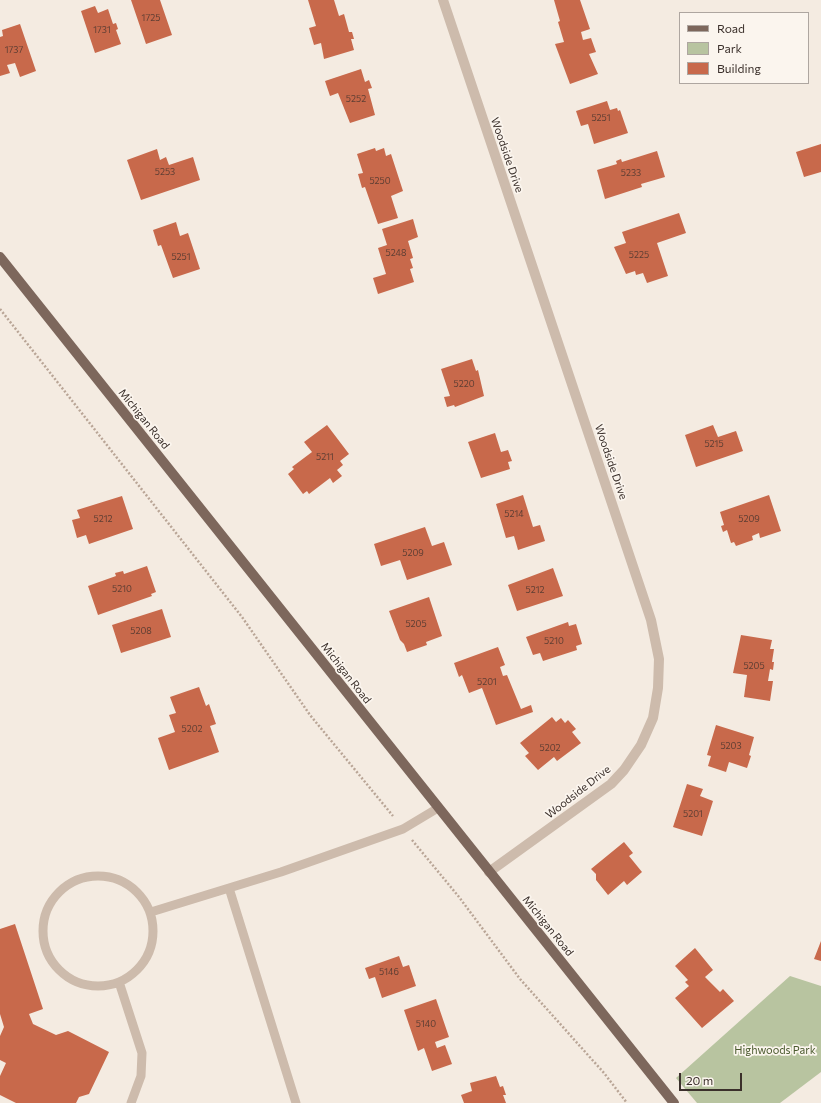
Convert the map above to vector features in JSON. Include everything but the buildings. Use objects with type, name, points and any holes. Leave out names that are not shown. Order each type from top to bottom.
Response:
[{"type":"main road","name":"Michigan Road","points":[[0,257],[674,1103]]},
{"type":"street","name":"Woodside Drive","points":[[443,0],[651,620],[659,659],[658,688],[653,718],[641,745],[624,770],[611,784],[489,872]]},
{"type":"lane","points":[[151,912],[281,872],[403,829],[438,808]]},
{"type":"lane","points":[[92,875],[111,876],[128,883],[142,896],[151,912],[154,929],[152,946],[145,961],[137,969],[118,982],[100,986],[81,983],[65,975],[52,961],[44,944],[43,925],[48,907],[58,892],[74,881],[92,875]]},
{"type":"lane","points":[[229,888],[296,1103]]},
{"type":"lane","points":[[118,982],[142,1054],[141,1076],[131,1103]]},
{"type":"path","points":[[0,309],[242,617],[310,715],[459,897],[520,979],[604,1074],[627,1103]]},
{"type":"green space","name":"Highwoods Park","points":[[790,976],[821,986],[821,1072],[780,1103],[697,1103],[676,1078]]}]
